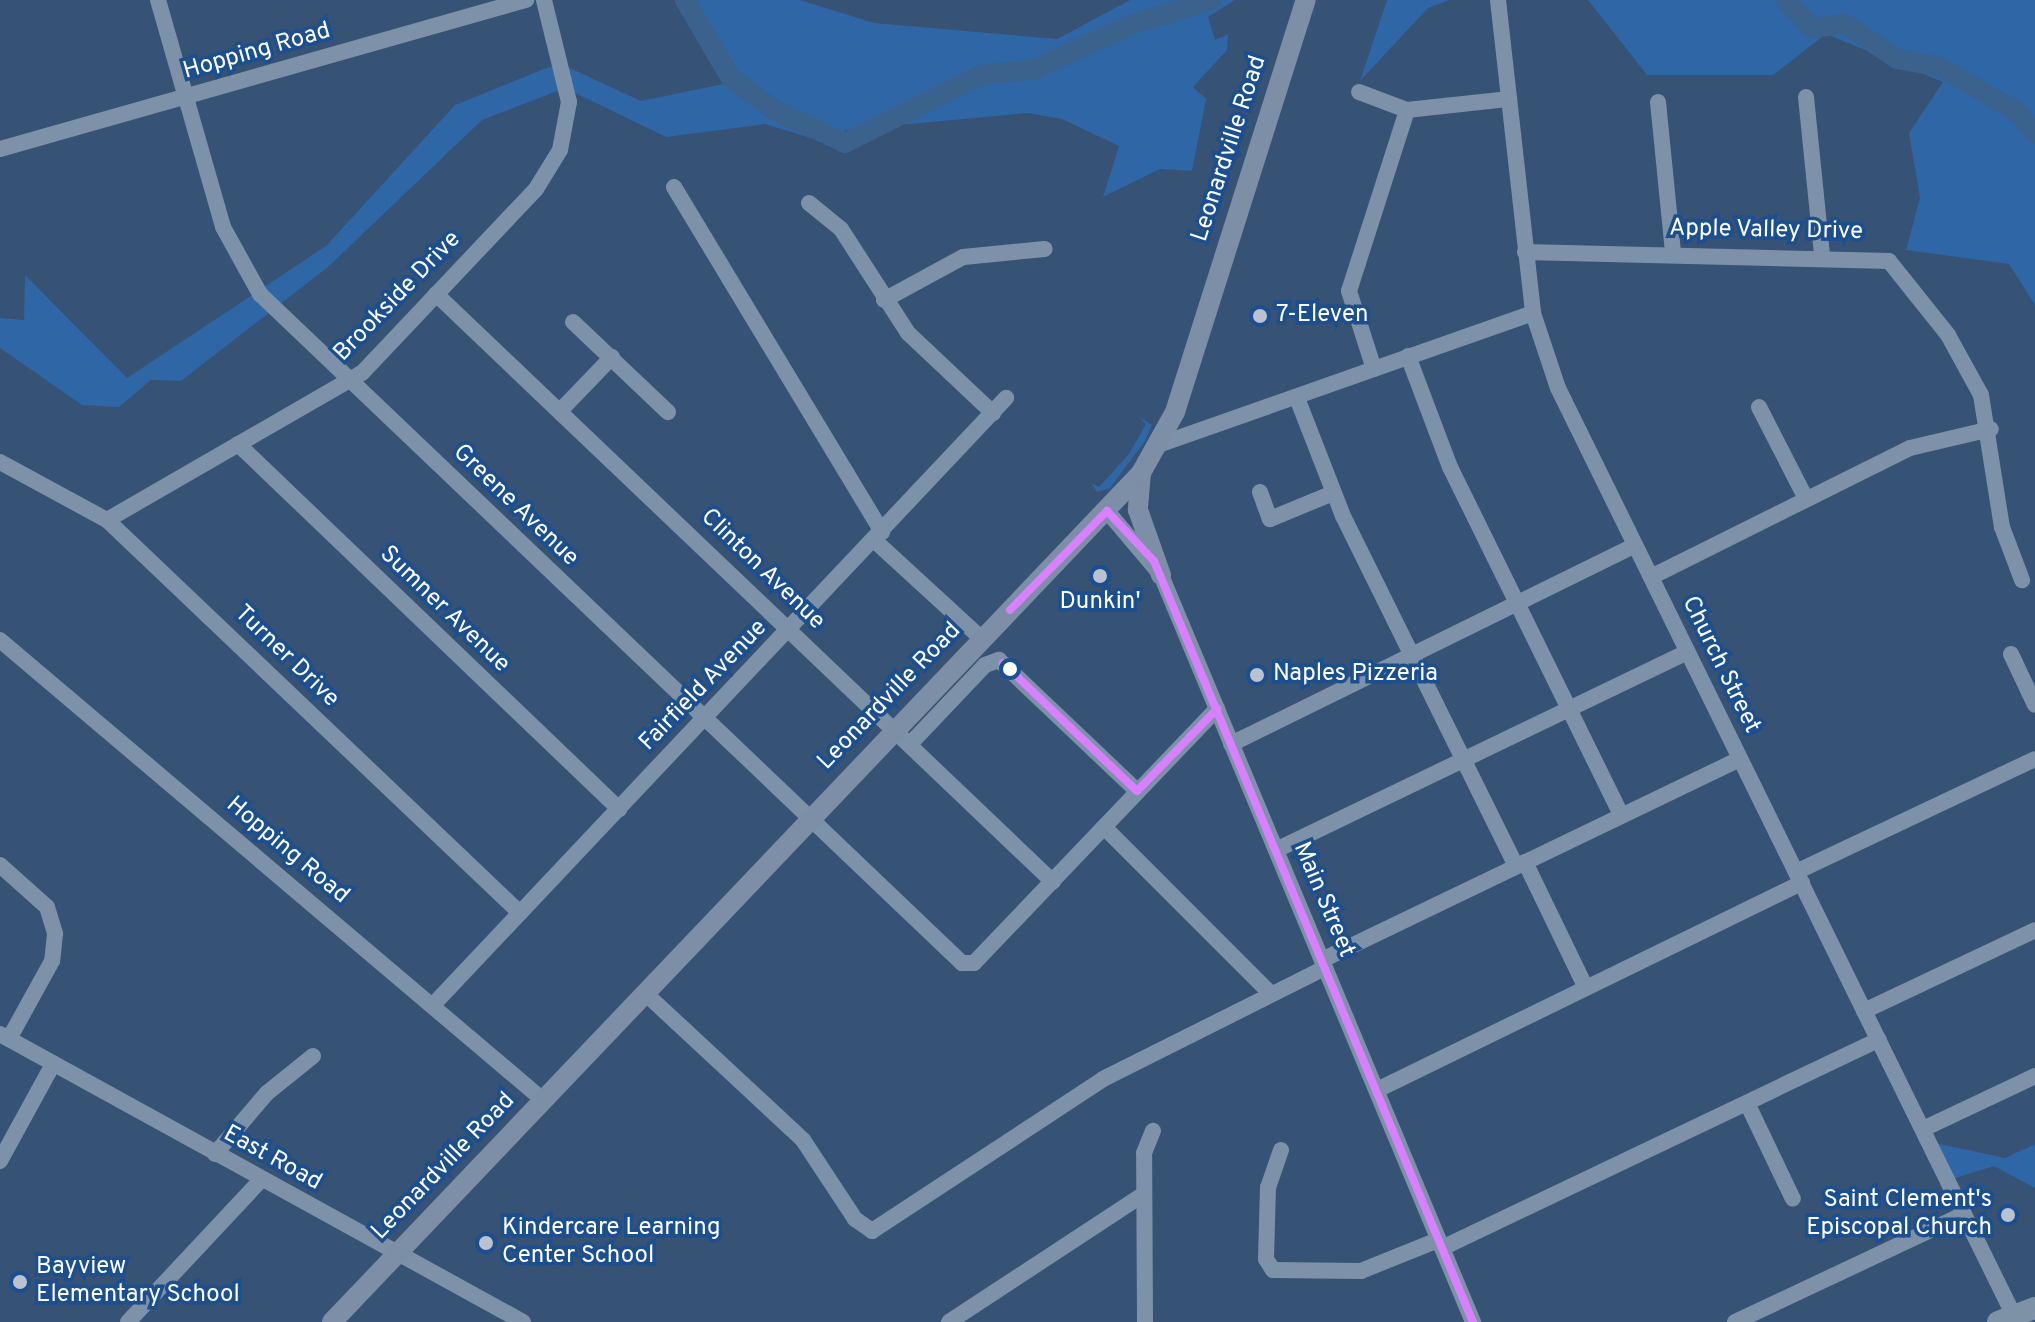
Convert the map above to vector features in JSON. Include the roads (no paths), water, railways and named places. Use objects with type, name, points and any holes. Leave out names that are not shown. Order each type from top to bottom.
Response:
[{"type":"main road","name":"Leonardville Road","points":[[332,1322],[811,817],[902,736],[982,639],[1141,473],[1161,444],[1306,0]]},
{"type":"main road","points":[[1141,473],[1138,510],[1161,575]]},
{"type":"street","name":"Greene Avenue","points":[[158,0],[240,265],[265,299],[965,965],[1053,882]]},
{"type":"street","name":"Hopping Road","points":[[0,149],[526,0]]},
{"type":"street","name":"Brookside Drive","points":[[107,520],[350,382],[536,189],[560,150],[568,91],[544,0]]},
{"type":"street","name":"Church Street","points":[[1498,0],[1533,313],[1558,388],[2016,1315]]},
{"type":"street","points":[[1359,92],[1407,110],[1509,99]]},
{"type":"street","points":[[1806,97],[1822,255]]},
{"type":"street","points":[[1658,102],[1673,253]]},
{"type":"street","points":[[1374,369],[1349,291],[1407,110]]},
{"type":"street","points":[[674,187],[878,536],[982,639]]},
{"type":"street","points":[[809,203],[841,229],[908,333],[993,413]]},
{"type":"street","points":[[884,300],[963,257],[1045,249]]},
{"type":"street","name":"Apple Valley Drive","points":[[1525,252],[1822,255],[1884,259],[1900,269],[1968,366],[1991,429],[2002,527],[2022,580]]},
{"type":"street","name":"Clinton Avenue","points":[[436,294],[1053,882]]},
{"type":"street","points":[[1161,444],[1533,313]]},
{"type":"street","points":[[573,322],[668,412]]},
{"type":"street","points":[[1408,356],[1514,603],[1621,815]]},
{"type":"street","points":[[560,411],[612,357]]},
{"type":"street","name":"Fairfield Avenue","points":[[433,1005],[791,630],[1006,398]]},
{"type":"street","points":[[1297,398],[1333,493],[1410,654],[1463,761],[1586,988]]},
{"type":"street","points":[[1759,407],[1806,499]]},
{"type":"street","points":[[1651,577],[1910,448],[1991,429]]},
{"type":"street","name":"Sumner Avenue","points":[[238,444],[619,809]]},
{"type":"street","name":"Turner Drive","points":[[0,462],[107,520],[520,913]]},
{"type":"street","points":[[1260,492],[1270,519],[1333,493]]},
{"type":"street","name":"Main Street","points":[[1107,511],[1161,575],[1473,1322]]},
{"type":"street","points":[[1231,744],[1635,545]]},
{"type":"street","name":"Hopping Road","points":[[0,640],[543,1100]]},
{"type":"street","points":[[1276,850],[1687,652]]},
{"type":"street","points":[[2011,654],[2035,705]]},
{"type":"street","points":[[902,736],[985,665],[999,660],[1137,791]]},
{"type":"street","points":[[1053,882],[1217,709]]},
{"type":"street","points":[[645,993],[803,1140],[855,1219],[872,1231],[1103,1079],[1521,864],[1739,759]]},
{"type":"street","points":[[1377,1090],[1586,988],[2035,759]]},
{"type":"street","points":[[1104,827],[1271,994]]},
{"type":"street","points":[[0,865],[47,907],[55,934],[52,961],[4,1037]]},
{"type":"street","points":[[1864,1011],[2035,930]]},
{"type":"street","name":"East Road","points":[[4,1037],[396,1254],[498,1317],[523,1322]]},
{"type":"street","points":[[1281,1150],[1268,1187],[1266,1259],[1273,1270],[1361,1271],[1440,1244],[1879,1040]]},
{"type":"street","points":[[215,1154],[267,1093],[313,1056]]},
{"type":"street","points":[[0,1161],[53,1064]]},
{"type":"street","points":[[1923,1129],[2035,1076]]},
{"type":"street","points":[[1747,1103],[1793,1199]]},
{"type":"street","points":[[1145,1322],[1144,1194],[1153,1131]]},
{"type":"street","points":[[128,1322],[261,1180]]},
{"type":"street","points":[[949,1322],[1144,1194]]},
{"type":"street","points":[[1735,1322],[1964,1214]]},
{"type":"waterway","points":[[685,0],[730,77],[773,109],[845,143],[981,75],[1036,69],[1130,25],[1211,0]]},
{"type":"waterway","points":[[1786,0],[1812,28],[1845,24],[1897,59],[1941,67],[2020,114],[2035,134]]},
{"type":"place","name":"7-Eleven","points":[[1260,316]]},
{"type":"place","name":"Dunkin'","points":[[1100,576]]},
{"type":"place","name":"Naples Pizzeria","points":[[1257,675]]},
{"type":"place","name":"Saint Clement's Episcopal Church","points":[[2008,1215]]},
{"type":"place","name":"Kindercare Learning Center School","points":[[486,1243]]},
{"type":"place","name":"Bayview Elementary School","points":[[20,1282]]}]
